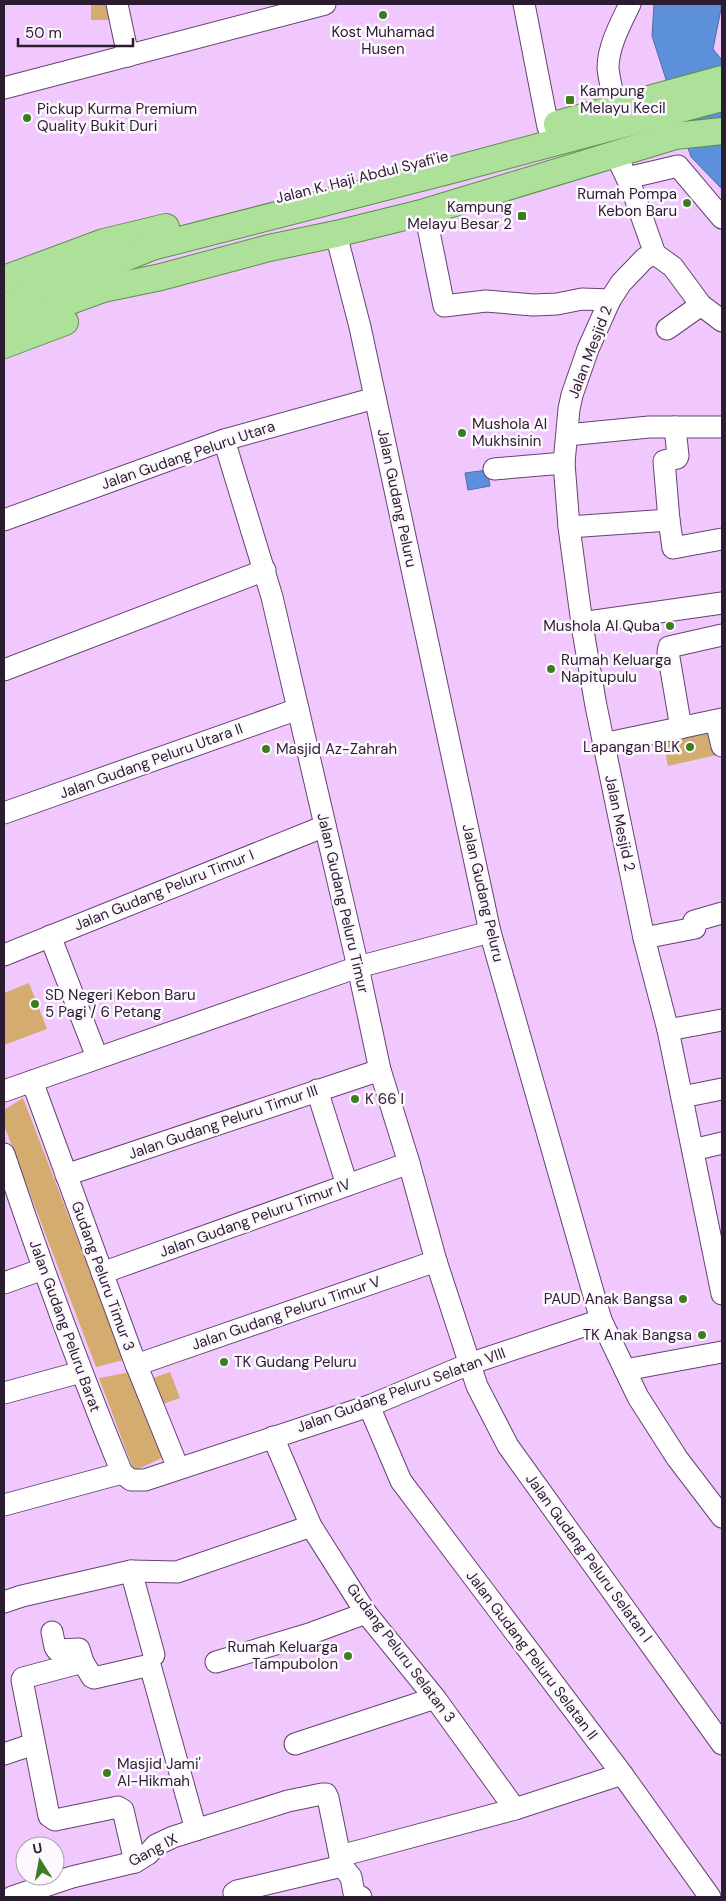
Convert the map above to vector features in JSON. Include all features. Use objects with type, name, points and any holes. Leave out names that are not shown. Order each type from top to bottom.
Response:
[{"type":"main road","name":"Jalan K. Haji Abdul Syafi'ie","points":[[4,325],[103,289],[161,277],[269,248],[336,234],[424,212],[540,178],[614,153],[722,79]]},
{"type":"main road","points":[[654,124],[722,98]]},
{"type":"main road","name":"Jalan K. Haji Abdul Syafi'ie","points":[[4,279],[104,242],[475,148],[616,107],[654,124],[722,131]]},
{"type":"main road","points":[[654,124],[722,121]]},
{"type":"main road","name":"Jalan K. Haji Abdul Syafi'ie","points":[[4,307],[152,247],[452,170],[654,124]]},
{"type":"main road","points":[[452,170],[475,148]]},
{"type":"main road","points":[[182,222],[213,231]]},
{"type":"main road","name":"Jalan K. Haji Abdul Syafi'ie","points":[[4,345],[106,306],[161,277]]},
{"type":"street","points":[[117,4],[128,56]]},
{"type":"street","points":[[4,88],[128,56],[232,22],[300,7],[325,4]]},
{"type":"street","points":[[524,4],[548,127]]},
{"type":"street","points":[[616,107],[608,68],[617,33],[630,4]]},
{"type":"street","points":[[614,153],[627,178],[655,254],[673,267],[700,305],[722,322]]},
{"type":"street","points":[[627,178],[678,166],[722,218]]},
{"type":"street","points":[[424,212],[444,306],[486,301],[533,305],[557,304],[582,299],[610,300]]},
{"type":"street","name":"Jalan Gudang Peluru","points":[[336,234],[360,327],[490,932],[601,1320],[638,1397],[677,1458],[722,1517]]},
{"type":"street","name":"Jalan Mesjid 2","points":[[655,254],[645,258],[621,283],[610,300],[588,349],[569,409],[564,463],[569,527],[582,623],[604,744],[644,938],[668,1030],[722,1294]]},
{"type":"street","points":[[667,329],[700,305]]},
{"type":"street","name":"Jalan Gudang Peluru Utara","points":[[4,520],[224,440],[375,398]]},
{"type":"street","points":[[567,435],[649,427],[722,427]]},
{"type":"street","points":[[675,427],[678,456],[677,458],[664,461],[673,548],[722,539]]},
{"type":"street","name":"Jalan Gudang Peluru Timur","points":[[224,440],[265,570],[358,967],[380,1070],[409,1163],[436,1261],[469,1364]]},
{"type":"street","points":[[494,468],[564,463]]},
{"type":"street","points":[[569,527],[669,520]]},
{"type":"street","points":[[4,670],[265,570]]},
{"type":"street","points":[[582,623],[722,603]]},
{"type":"street","points":[[681,728],[668,652],[669,647],[722,635]]},
{"type":"street","name":"Jalan Gudang Peluru Utara II","points":[[4,813],[298,709]]},
{"type":"street","points":[[604,744],[719,720],[722,746]]},
{"type":"street","name":"Jalan Gudang Peluru Timur I","points":[[4,955],[325,826]]},
{"type":"street","points":[[644,938],[695,928],[694,920],[722,913]]},
{"type":"street","points":[[4,1091],[358,967],[490,932]]},
{"type":"street","points":[[50,936],[97,1057]]},
{"type":"street","points":[[668,1030],[722,1020]]},
{"type":"street","name":"Jalan Gudang Peluru Timur III","points":[[66,1175],[380,1070]]},
{"type":"street","name":"Gudang Peluru Timur 3","points":[[32,1081],[136,1365],[178,1468]]},
{"type":"street","points":[[682,1097],[722,1089]]},
{"type":"street","points":[[317,1090],[347,1185]]},
{"type":"street","points":[[693,1150],[722,1143]]},
{"type":"street","name":"Jalan Gudang Peluru Barat","points":[[5,1162],[81,1372],[122,1473]]},
{"type":"street","name":"Jalan Gudang Peluru Timur IV","points":[[102,1273],[409,1163]]},
{"type":"street","name":"Jalan Gudang Peluru Timur V","points":[[136,1365],[436,1261]]},
{"type":"street","points":[[4,1283],[43,1269]]},
{"type":"street","name":"Jalan Gudang Peluru Selatan VIII","points":[[122,1473],[131,1480],[145,1480],[369,1406],[469,1364],[601,1320]]},
{"type":"street","points":[[625,1370],[722,1352]]},
{"type":"street","name":"Jalan Gudang Peluru Selatan I","points":[[469,1364],[477,1386],[508,1446],[722,1744]]},
{"type":"street","points":[[4,1393],[81,1372]]},
{"type":"street","name":"Jalan Gudang Peluru Selatan II","points":[[369,1406],[402,1481],[622,1774],[710,1897]]},
{"type":"street","name":"Gudang Peluru Selatan 3","points":[[272,1437],[311,1526],[366,1613],[435,1698],[514,1809]]},
{"type":"street","points":[[4,1505],[122,1473]]},
{"type":"street","points":[[4,1602],[22,1596],[131,1571],[177,1572],[311,1526]]},
{"type":"street","points":[[131,1571],[154,1655]]},
{"type":"street","points":[[216,1662],[308,1634],[366,1613]]},
{"type":"street","points":[[52,1632],[57,1650],[79,1649],[83,1662],[94,1678],[150,1665],[196,1830]]},
{"type":"street","points":[[83,1662],[23,1678],[34,1744],[51,1818],[55,1820],[120,1808],[123,1810],[135,1862]]},
{"type":"street","points":[[295,1744],[435,1698]]},
{"type":"street","points":[[4,1754],[34,1744]]},
{"type":"street","points":[[235,1897],[234,1893],[237,1891],[514,1809],[622,1774]]},
{"type":"street","name":"Gang IX","points":[[12,1897],[72,1877],[135,1862],[165,1840],[288,1801],[322,1794],[327,1796],[341,1861]]},
{"type":"street","points":[[341,1861],[351,1877],[354,1893],[361,1897]]},
{"type":"shaded area","points":[[91,4],[113,4],[109,20],[91,20]]},
{"type":"shaded area","name":"Lapangan BLK","points":[[711,730],[717,755],[668,766],[663,739]]},
{"type":"shaded area","points":[[29,983],[47,1029],[4,1045],[4,993]]},
{"type":"shaded area","points":[[23,1098],[124,1360],[96,1367],[4,1125],[4,1110]]},
{"type":"shaded area","points":[[131,1372],[166,1456],[134,1471],[99,1378]]},
{"type":"shaded area","points":[[170,1372],[180,1398],[163,1404],[153,1378]]},
{"type":"water","points":[[654,4],[722,4],[713,49],[722,60],[722,189],[691,157],[652,36]]},
{"type":"water","points":[[487,470],[490,486],[468,490],[465,473]]},
{"type":"place","name":"Kost Muhamad Husen","points":[[383,15]]},
{"type":"place","name":"Kampung Melayu Kecil","points":[[570,100]]},
{"type":"place","name":"Pickup Kurma Premium Quality Bukit Duri","points":[[27,118]]},
{"type":"place","name":"Rumah Pompa Kebon Baru","points":[[687,203]]},
{"type":"place","name":"Kampung Melayu Besar 2","points":[[522,216]]},
{"type":"place","name":"Mushola Al Mukhsinin","points":[[462,433]]},
{"type":"place","name":"Mushola Al Quba","points":[[670,626]]},
{"type":"place","name":"Rumah Keluarga Napitupulu","points":[[551,669]]},
{"type":"place","name":"Lapangan BLK","points":[[690,747]]},
{"type":"place","name":"Masjid Az-Zahrah","points":[[266,749]]},
{"type":"place","name":"SD Negeri Kebon Baru 5 Pagi / 6 Petang","points":[[35,1004]]},
{"type":"place","name":"K 66 I","points":[[355,1099]]},
{"type":"place","name":"PAUD Anak Bangsa","points":[[683,1299]]},
{"type":"place","name":"TK Anak Bangsa","points":[[702,1335]]},
{"type":"place","name":"TK Gudang Peluru","points":[[224,1362]]},
{"type":"place","name":"Rumah Keluarga Tampubolon","points":[[348,1656]]},
{"type":"place","name":"Masjid Jami' Al-Hikmah","points":[[107,1773]]}]
